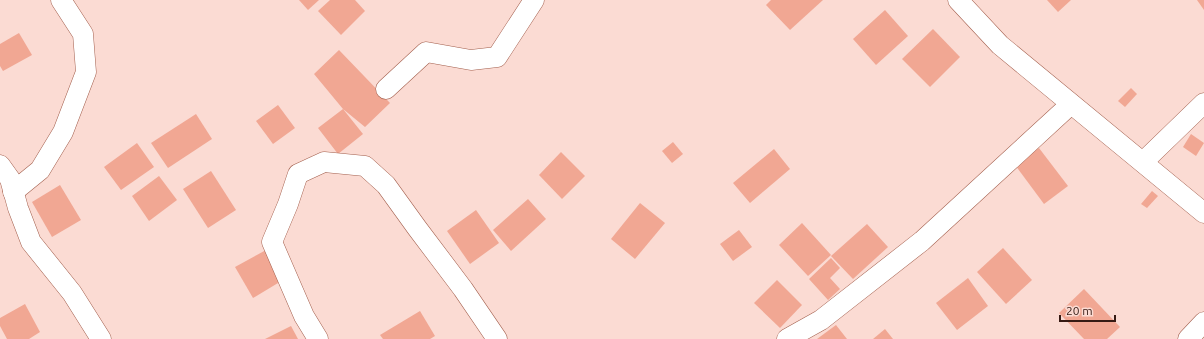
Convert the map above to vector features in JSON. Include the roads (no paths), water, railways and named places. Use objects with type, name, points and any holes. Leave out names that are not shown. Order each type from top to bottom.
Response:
[{"type":"street","points":[[13,192],[40,170],[63,132],[86,72],[83,34],[61,0]]},
{"type":"street","points":[[386,89],[426,52],[471,60],[496,57],[534,0]]},
{"type":"street","points":[[958,0],[1000,44],[1204,213]]},
{"type":"street","points":[[1143,162],[1204,103]]},
{"type":"street","points":[[787,339],[821,320],[922,241],[1071,104]]},
{"type":"street","points":[[318,339],[304,316],[272,242],[288,204],[298,174],[324,162],[366,166],[386,185],[463,289],[497,339]]},
{"type":"street","points":[[0,165],[10,179],[30,242],[72,293],[101,339]]},
{"type":"street","points":[[1188,339],[1204,322]]}]
